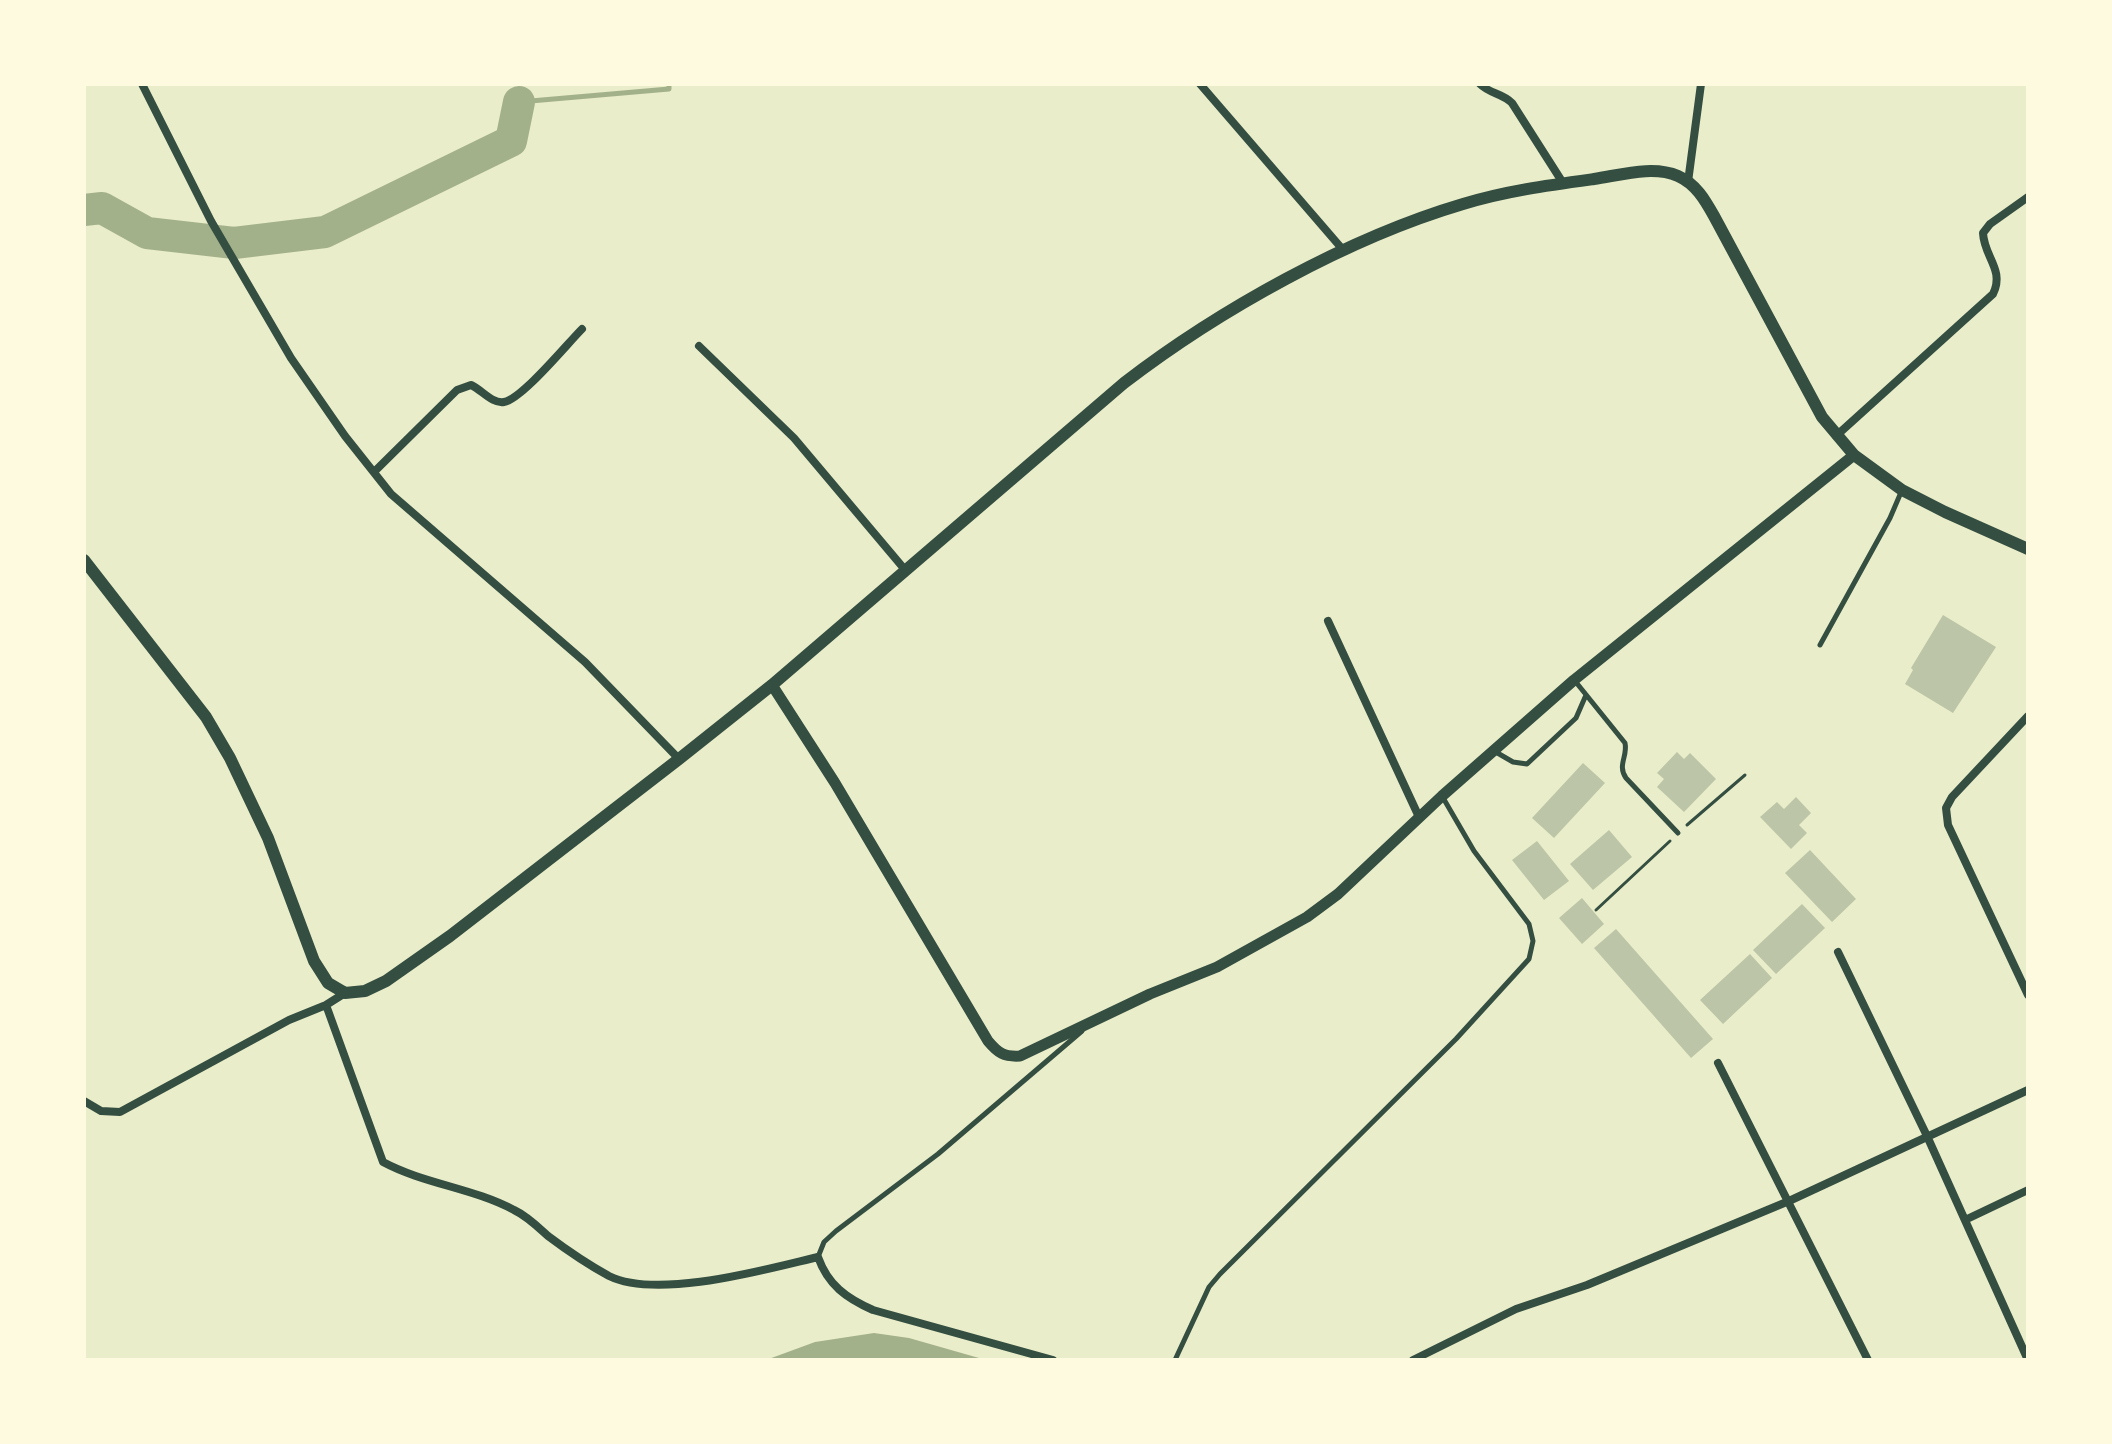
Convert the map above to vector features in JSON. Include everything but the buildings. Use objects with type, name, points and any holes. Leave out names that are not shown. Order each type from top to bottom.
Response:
[{"type":"main road","points":[[84,560],[206,717],[255,809],[314,961],[328,983],[345,993],[365,991],[386,981],[450,936],[679,759],[772,685],[1149,364],[1182,340],[1230,311],[1388,230],[1501,193],[1658,171],[1677,175],[1688,182],[1702,195],[1822,417],[1836,436],[1870,469],[1902,490],[2028,549]]},
{"type":"street","points":[[142,84],[211,221],[291,358],[345,436],[391,494],[585,662],[679,759]]},
{"type":"street","points":[[1200,84],[1344,251]]},
{"type":"street","points":[[1480,84],[1486,90],[1503,94],[1512,103],[1563,183]]},
{"type":"street","points":[[1688,182],[1701,84]]},
{"type":"street","points":[[1836,436],[1993,294],[1997,286],[1997,269],[1985,245],[1983,233],[1990,224],[2028,197]]},
{"type":"street","points":[[374,472],[457,390],[471,385],[493,400],[504,402],[520,393],[582,329]]},
{"type":"street","points":[[699,346],[794,438],[906,571]]},
{"type":"street","points":[[772,685],[835,783],[988,1041],[997,1052],[1020,1056],[1150,994],[1217,967],[1307,917],[1338,894],[1442,796],[1574,680],[1854,455]]},
{"type":"street","points":[[1328,621],[1419,817]]},
{"type":"street","points":[[2028,716],[1952,797],[1946,808],[1948,825],[2028,995]]},
{"type":"street","points":[[1838,952],[1927,1136],[2028,1360]]},
{"type":"street","points":[[84,1101],[101,1111],[120,1112],[345,993]]},
{"type":"street","points":[[326,1005],[383,1162],[400,1171],[463,1189],[516,1211],[572,1254],[613,1277],[648,1286],[737,1277],[818,1257],[830,1280],[852,1301],[873,1310],[1053,1360]]},
{"type":"street","points":[[1718,1063],[1868,1360]]},
{"type":"street","points":[[1413,1360],[1516,1309],[1587,1285],[1789,1201],[2028,1090]]},
{"type":"street","points":[[1965,1220],[2028,1190]]},
{"type":"lane","points":[[1820,645],[1890,518],[1902,490]]},
{"type":"lane","points":[[1574,680],[1625,743],[1621,767],[1626,778],[1678,833]]},
{"type":"lane","points":[[1493,751],[1513,762],[1527,764],[1576,718],[1586,695]]},
{"type":"lane","points":[[1175,1360],[1209,1287],[1220,1274],[1414,1082],[1529,959],[1533,941],[1529,924],[1474,851],[1442,796]]},
{"type":"lane","points":[[818,1257],[824,1242],[836,1231],[938,1154],[1092,1022]]},
{"type":"shaded area","points":[[874,1333],[909,1338],[986,1360],[766,1360],[815,1342]]},
{"type":"waterway","points":[[519,102],[669,89],[669,84]]},
{"type":"waterway","points":[[84,210],[102,208],[147,233],[234,243],[325,232],[511,141],[519,102]]}]
